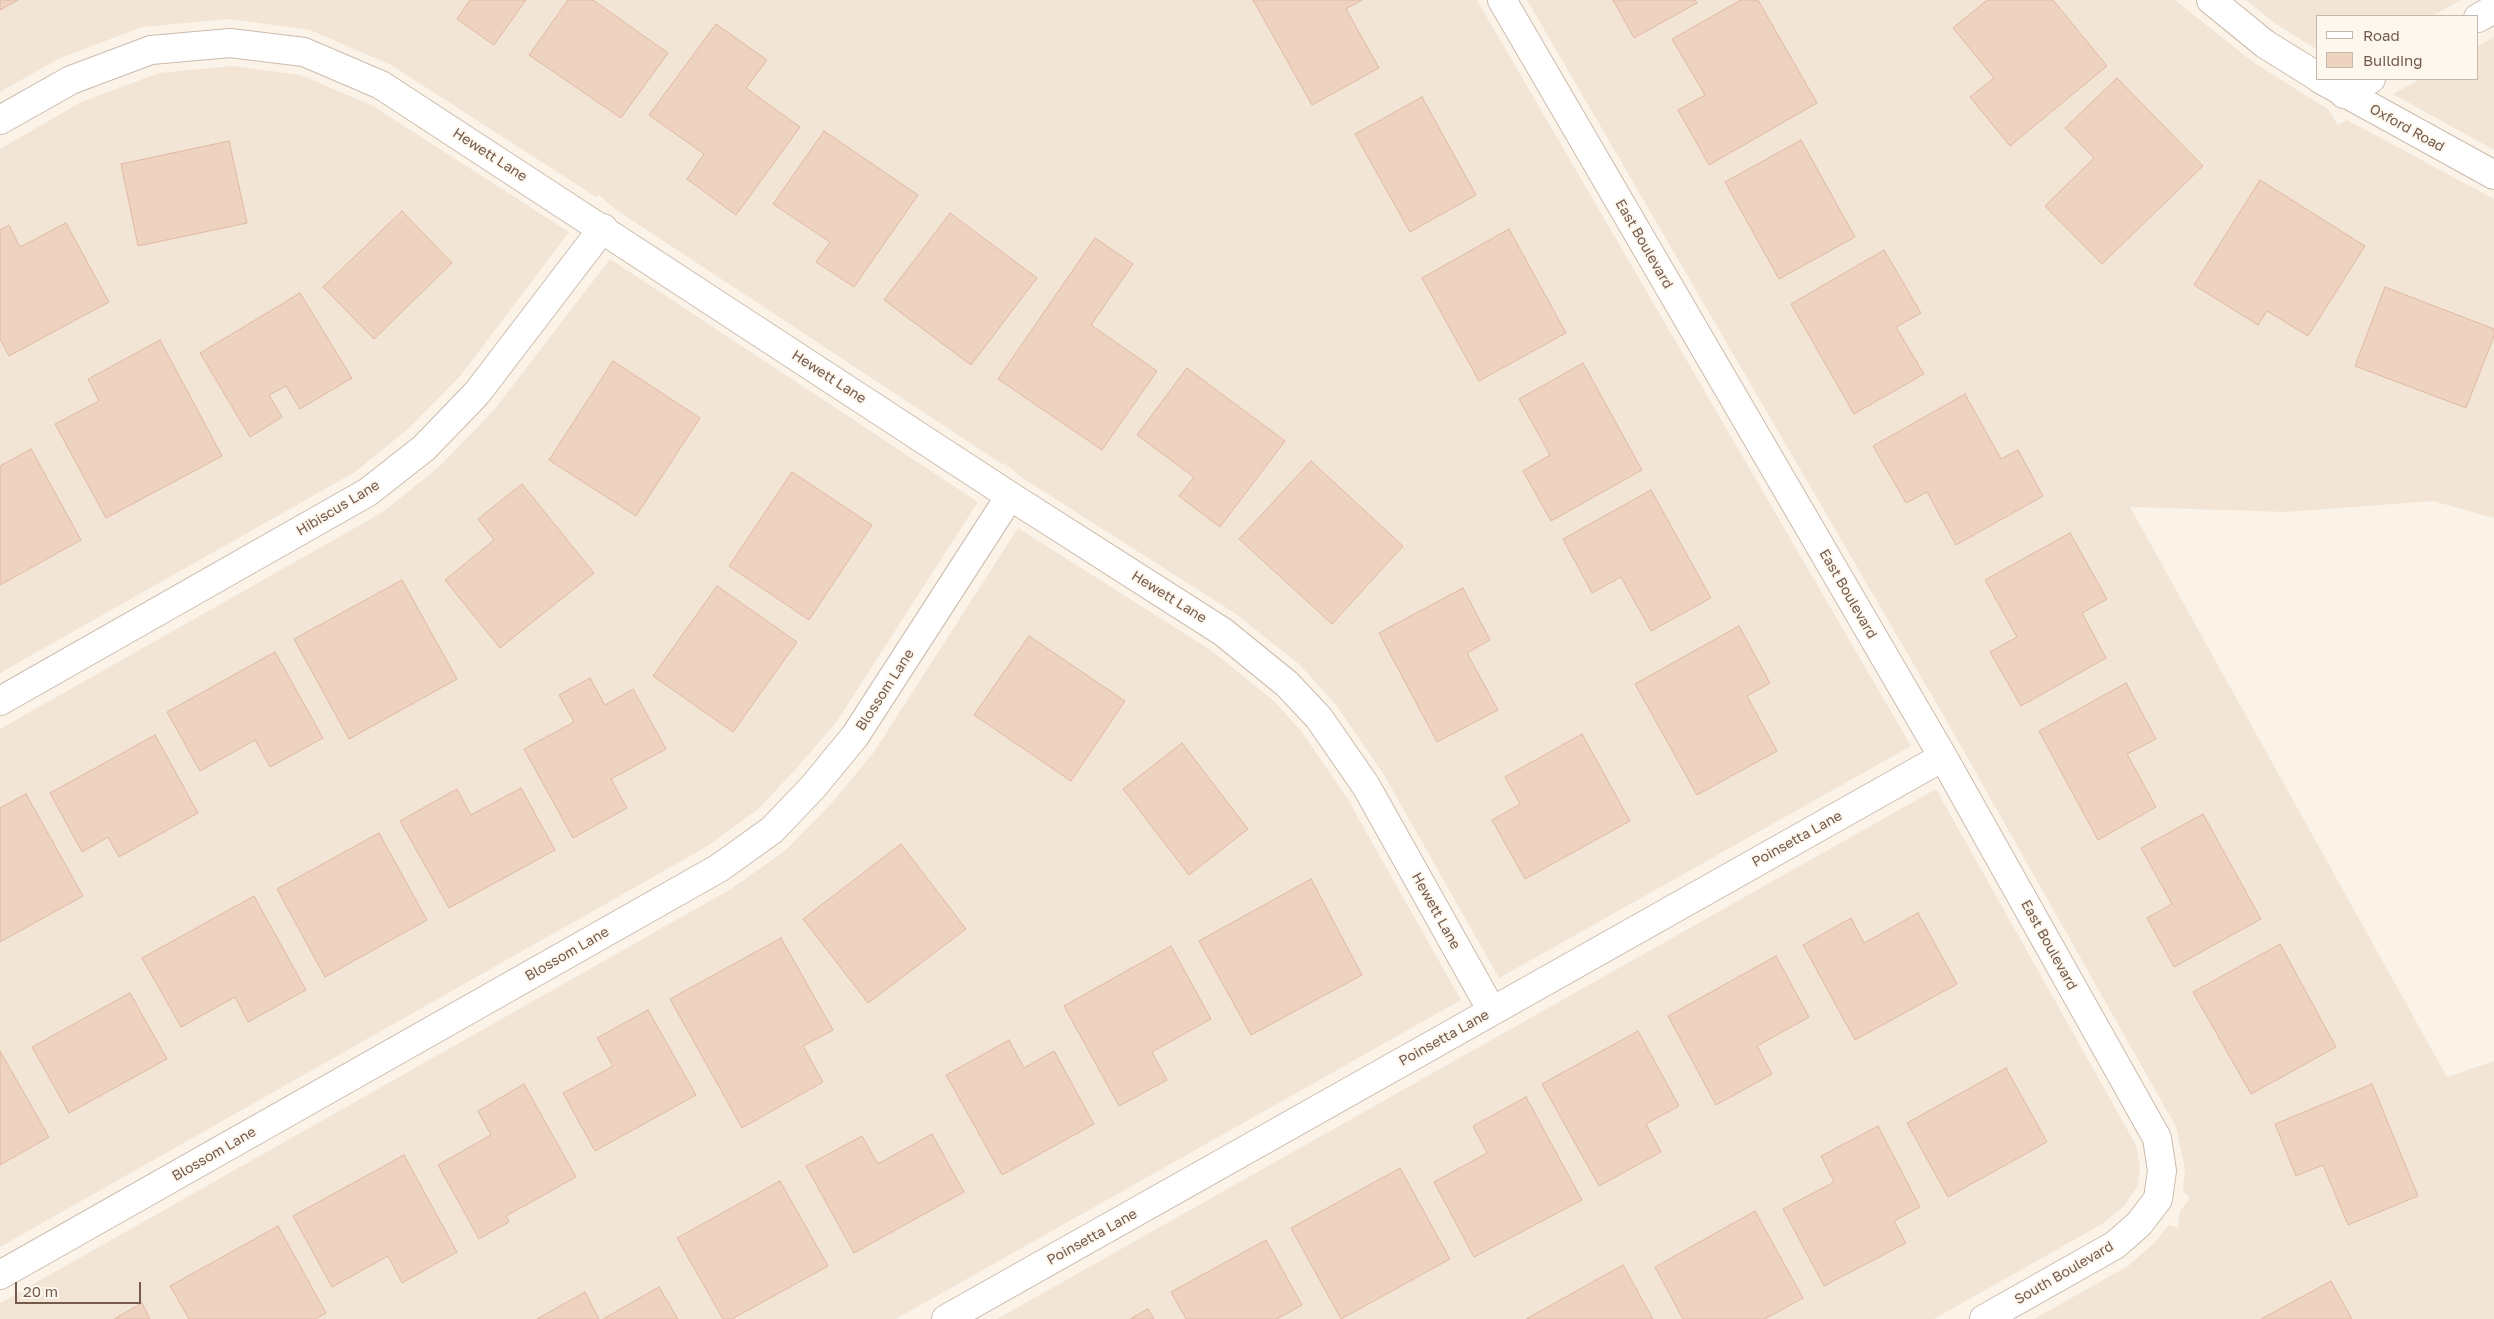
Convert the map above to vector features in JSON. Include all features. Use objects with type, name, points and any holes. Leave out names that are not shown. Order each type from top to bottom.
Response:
[{"type":"street","name":"East Boulevard","points":[[1502,0],[1943,757],[2157,1138],[2162,1171],[2158,1199]]},
{"type":"street","name":"Oxford Road","points":[[2211,0],[2265,44],[2316,76]]},
{"type":"street","points":[[2479,17],[2494,9]]},
{"type":"street","name":"Hewett Lane","points":[[0,120],[71,80],[152,50],[230,43],[304,52],[382,85],[1010,496],[1223,632],[1287,684],[1319,718],[1366,786],[1492,1011]]},
{"type":"street","name":"Oxford Road","points":[[2322,80],[2344,94],[2494,175]]},
{"type":"street","points":[[2344,94],[2369,80]]},
{"type":"street","name":"Hibiscus Lane","points":[[0,701],[368,492],[424,448],[477,393],[603,228]]},
{"type":"street","name":"Blossom Lane","points":[[0,1275],[719,868],[772,830],[813,787],[855,736],[1010,496]]},
{"type":"street","name":"Poinsetta Lane","points":[[946,1319],[1943,757]]},
{"type":"street","name":"South Boulevard","points":[[1984,1319],[2116,1245],[2139,1224],[2158,1199]]},
{"type":"shaded area","points":[[0,0],[1477,0],[1911,746],[1499,978],[1384,775],[1336,705],[1300,665],[1236,614],[1021,477],[1004,463],[1002,464],[615,209],[599,195],[596,197],[391,65],[310,30],[229,19],[142,27],[58,59],[0,92]]},
{"type":"shaded area","points":[[1527,0],[2175,0],[2253,62],[2329,110],[2338,125],[2347,120],[2494,199],[2494,518],[2433,501],[2286,512],[2130,507],[2447,1077],[2494,1061],[2494,1319],[2034,1319],[2128,1266],[2154,1243],[2169,1225],[2178,1228],[2180,1211],[2190,1198],[2183,1191],[2185,1169],[2176,1127],[1949,725]]},
{"type":"shaded area","points":[[2246,0],[2461,0],[2434,15],[2316,15],[2316,49],[2276,24]]},
{"type":"shaded area","points":[[2494,37],[2494,150],[2393,94],[2418,80],[2479,80],[2479,45]]},
{"type":"shaded area","points":[[232,66],[301,75],[373,106],[569,232],[461,375],[408,429],[355,472],[0,673],[0,149],[81,102],[159,73]]},
{"type":"shaded area","points":[[610,259],[978,502],[837,721],[796,769],[757,810],[706,847],[0,1247],[0,729],[383,512],[440,466],[494,410]]},
{"type":"shaded area","points":[[1018,528],[1212,651],[1274,701],[1302,732],[1347,798],[1461,1000],[896,1319],[0,1319],[0,1303],[731,889],[786,850],[830,805],[874,752]]},
{"type":"shaded area","points":[[1936,789],[2136,1145],[2140,1169],[2137,1187],[2123,1207],[2102,1224],[1934,1319],[997,1319]]},
{"type":"building","points":[[0,0],[18,0],[0,10]]},
{"type":"building","points":[[470,0],[526,0],[494,45],[457,19]]},
{"type":"building","points":[[568,0],[593,0],[668,53],[621,118],[529,55]]},
{"type":"building","points":[[1253,0],[1362,0],[1346,9],[1379,68],[1312,105]]},
{"type":"building","points":[[1613,0],[1695,0],[1697,3],[1634,38]]},
{"type":"building","points":[[1741,0],[1758,0],[1817,103],[1709,165],[1678,110],[1705,95],[1672,39]]},
{"type":"building","points":[[1987,0],[2053,0],[2107,66],[2010,146],[1970,97],[1994,78],[1953,28]]},
{"type":"building","points":[[716,24],[767,60],[746,88],[800,127],[736,215],[687,179],[704,154],[649,115]]},
{"type":"building","points":[[2117,78],[2203,166],[2102,264],[2045,206],[2094,158],[2065,128]]},
{"type":"building","points":[[1422,97],[1476,195],[1410,232],[1355,134]]},
{"type":"building","points":[[824,131],[918,195],[854,287],[816,262],[830,242],[773,204]]},
{"type":"building","points":[[1801,140],[1855,237],[1779,279],[1725,182]]},
{"type":"building","points":[[229,141],[247,223],[138,246],[121,164]]},
{"type":"building","points":[[2260,180],[2365,246],[2308,336],[2267,311],[2258,325],[2194,285]]},
{"type":"building","points":[[402,211],[452,263],[374,339],[323,287]]},
{"type":"building","points":[[950,213],[1037,278],[971,365],[884,300]]},
{"type":"building","points":[[66,223],[109,302],[9,356],[0,339],[0,230],[9,225],[20,247]]},
{"type":"building","points":[[1509,229],[1566,333],[1479,381],[1422,278]]},
{"type":"building","points":[[1095,238],[1133,264],[1091,325],[1157,371],[1102,450],[998,379]]},
{"type":"building","points":[[1884,250],[1921,313],[1896,327],[1924,374],[1854,414],[1791,304]]},
{"type":"building","points":[[2385,287],[2494,329],[2494,336],[2466,408],[2355,366]]},
{"type":"building","points":[[300,293],[352,378],[300,409],[286,386],[269,395],[282,417],[250,437],[200,353]]},
{"type":"building","points":[[160,340],[222,456],[106,518],[55,424],[99,401],[88,379]]},
{"type":"building","points":[[613,361],[700,418],[636,516],[549,460]]},
{"type":"building","points":[[1583,363],[1642,470],[1551,521],[1523,471],[1550,455],[1519,399]]},
{"type":"building","points":[[1187,368],[1285,441],[1220,527],[1179,496],[1194,477],[1137,435]]},
{"type":"building","points":[[1965,394],[2001,459],[2018,450],[2043,496],[1956,545],[1927,492],[1906,503],[1873,446]]},
{"type":"building","points":[[31,449],[81,540],[0,585],[0,466]]},
{"type":"building","points":[[1311,461],[1403,546],[1332,624],[1239,539]]},
{"type":"building","points":[[792,472],[872,525],[809,620],[729,566]]},
{"type":"building","points":[[522,484],[594,573],[500,648],[445,580],[494,540],[478,519]]},
{"type":"building","points":[[1651,490],[1711,598],[1651,631],[1621,577],[1592,593],[1563,539]]},
{"type":"building","points":[[2070,533],[2107,599],[2082,613],[2106,658],[2021,706],[1990,652],[2017,637],[1985,580]]},
{"type":"building","points":[[402,580],[457,679],[349,739],[294,639]]},
{"type":"building","points":[[717,586],[797,642],[733,732],[653,676]]},
{"type":"building","points":[[1463,588],[1490,640],[1467,653],[1498,710],[1437,742],[1379,633]]},
{"type":"building","points":[[1739,626],[1770,683],[1747,696],[1777,751],[1697,795],[1635,684]]},
{"type":"building","points":[[1029,636],[1125,701],[1071,781],[974,715]]},
{"type":"building","points":[[275,652],[323,738],[270,767],[255,740],[200,771],[167,712]]},
{"type":"building","points":[[590,678],[605,705],[633,689],[666,749],[611,779],[627,808],[573,838],[524,749],[574,722],[559,695]]},
{"type":"building","points":[[2126,683],[2156,739],[2127,754],[2156,807],[2098,840],[2039,731]]},
{"type":"building","points":[[1582,734],[1630,821],[1525,879],[1492,820],[1520,804],[1505,777]]},
{"type":"building","points":[[155,735],[198,813],[119,857],[108,837],[82,852],[50,793]]},
{"type":"building","points":[[1182,743],[1248,829],[1189,875],[1123,789]]},
{"type":"building","points":[[521,788],[555,850],[449,908],[400,821],[457,789],[471,815]]},
{"type":"building","points":[[26,794],[83,896],[0,942],[0,808]]},
{"type":"building","points":[[2203,814],[2261,919],[2174,967],[2147,918],[2172,904],[2141,848]]},
{"type":"building","points":[[379,833],[427,920],[325,977],[277,889]]},
{"type":"building","points":[[901,844],[966,929],[868,1003],[803,919]]},
{"type":"building","points":[[1311,879],[1362,975],[1251,1035],[1199,941]]},
{"type":"building","points":[[254,896],[306,990],[248,1022],[235,997],[181,1027],[142,958]]},
{"type":"building","points":[[1918,913],[1957,984],[1855,1040],[1803,945],[1851,918],[1864,943]]},
{"type":"building","points":[[781,938],[833,1030],[803,1046],[823,1082],[742,1128],[670,999]]},
{"type":"building","points":[[2280,944],[2336,1047],[2251,1094],[2193,992]]},
{"type":"building","points":[[1171,946],[1211,1019],[1152,1052],[1167,1080],[1119,1106],[1064,1006]]},
{"type":"building","points":[[1776,956],[1809,1017],[1757,1046],[1772,1074],[1716,1105],[1668,1016]]},
{"type":"building","points":[[130,993],[167,1059],[69,1113],[32,1047]]},
{"type":"building","points":[[648,1010],[696,1095],[595,1151],[563,1093],[613,1066],[597,1038]]},
{"type":"building","points":[[1638,1031],[1679,1106],[1646,1124],[1661,1152],[1599,1186],[1542,1084]]},
{"type":"building","points":[[1009,1040],[1024,1068],[1054,1051],[1094,1124],[1002,1175],[946,1075]]},
{"type":"building","points":[[0,1051],[49,1137],[0,1165]]},
{"type":"building","points":[[2006,1068],[2047,1142],[1948,1197],[1907,1123]]},
{"type":"building","points":[[524,1084],[576,1177],[506,1216],[509,1222],[479,1239],[438,1165],[491,1135],[478,1111]]},
{"type":"building","points":[[2372,1084],[2418,1196],[2348,1225],[2323,1165],[2296,1176],[2275,1124]]},
{"type":"building","points":[[1526,1097],[1582,1200],[1474,1257],[1434,1182],[1487,1153],[1473,1126]]},
{"type":"building","points":[[1878,1126],[1920,1207],[1894,1221],[1906,1243],[1824,1286],[1783,1209],[1834,1182],[1821,1156]]},
{"type":"building","points":[[932,1134],[964,1192],[854,1253],[806,1166],[862,1136],[878,1164]]},
{"type":"building","points":[[404,1155],[457,1252],[402,1283],[388,1256],[332,1287],[293,1216]]},
{"type":"building","points":[[1400,1168],[1450,1259],[1341,1319],[1291,1228]]},
{"type":"building","points":[[780,1181],[828,1266],[732,1319],[723,1319],[677,1238]]},
{"type":"building","points":[[1755,1211],[1803,1298],[1765,1319],[1683,1319],[1655,1267]]},
{"type":"building","points":[[278,1226],[326,1313],[315,1319],[189,1319],[170,1286]]},
{"type":"building","points":[[1266,1240],[1302,1305],[1277,1319],[1186,1319],[1171,1292]]},
{"type":"building","points":[[1623,1265],[1653,1319],[1526,1319]]},
{"type":"building","points":[[2331,1281],[2352,1319],[2261,1319]]},
{"type":"building","points":[[659,1287],[678,1319],[603,1319]]},
{"type":"building","points":[[585,1292],[599,1319],[537,1319]]},
{"type":"building","points":[[142,1303],[150,1319],[114,1319]]},
{"type":"building","points":[[1148,1309],[1154,1319],[1130,1319]]}]
